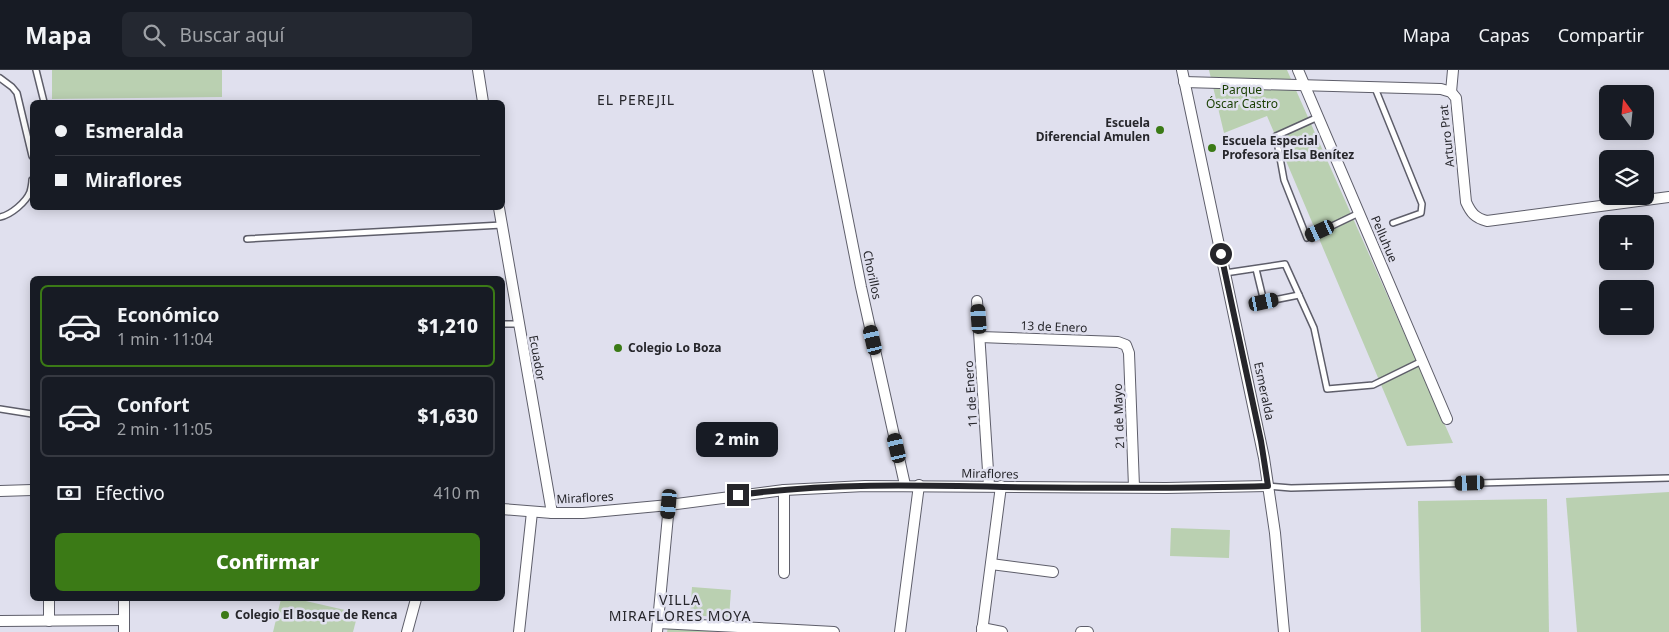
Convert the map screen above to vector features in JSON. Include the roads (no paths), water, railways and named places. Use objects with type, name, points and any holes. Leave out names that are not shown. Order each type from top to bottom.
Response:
[{"type":"street","points":[[478,70],[483,100]]},
{"type":"street","name":"Chorillos","points":[[818,70],[861,287],[905,485]]},
{"type":"street","name":"Esmeralda","points":[[1182,70],[1260,432],[1275,533],[1284,632]]},
{"type":"street","name":"Pelluhue","points":[[1298,70],[1448,419]]},
{"type":"street","points":[[1451,92],[1454,70]]},
{"type":"street","name":"Arturo Prat","points":[[1184,82],[1441,89],[1451,92],[1456,98],[1466,202],[1471,212],[1478,219],[1487,221],[1497,220],[1669,198]]},
{"type":"street","name":"Ecuador","points":[[499,210],[552,513]]},
{"type":"street","name":"11 de Enero","points":[[977,301],[989,486]]},
{"type":"street","name":"13 de Enero","points":[[980,337],[1118,342],[1126,345]]},
{"type":"street","name":"21 de Mayo","points":[[1126,345],[1129,353],[1134,487]]},
{"type":"street","name":"Miraflores","points":[[505,509],[583,513],[784,490],[905,485],[1268,486]]},
{"type":"street","points":[[900,632],[919,485]]},
{"type":"street","points":[[1001,486],[982,630],[1002,632]]},
{"type":"street","points":[[0,491],[30,490]]},
{"type":"street","points":[[784,490],[784,573]]},
{"type":"street","points":[[669,504],[657,628],[834,632]]},
{"type":"street","points":[[519,632],[532,512]]},
{"type":"street","points":[[991,564],[1053,572]]},
{"type":"street","points":[[49,601],[49,621]]},
{"type":"street","points":[[124,601],[124,632]]},
{"type":"street","points":[[407,632],[415,601]]},
{"type":"street","points":[[0,622],[124,620]]},
{"type":"street","points":[[1081,632],[1088,632]]},
{"type":"lane","points":[[36,70],[44,100]]},
{"type":"lane","points":[[0,78],[17,93],[30,148]]},
{"type":"lane","points":[[1375,87],[1422,204],[1421,213],[1394,223]]},
{"type":"lane","points":[[1318,117],[1276,136],[1284,180],[1307,238],[1359,213]]},
{"type":"lane","points":[[0,217],[20,206],[30,193]]},
{"type":"lane","points":[[247,239],[502,225]]},
{"type":"lane","points":[[1226,273],[1285,264],[1314,328],[1327,389],[1372,385],[1422,360]]},
{"type":"lane","points":[[1256,269],[1264,302],[1299,295]]},
{"type":"lane","points":[[505,324],[518,324]]},
{"type":"lane","points":[[0,409],[30,414]]},
{"type":"lane","points":[[1268,486],[1291,488],[1669,478]]},
{"type":"place","name":"Escuela Diferencial Amulen","points":[[1160,130]]},
{"type":"place","name":"Escuela Especial Profesora Elsa Benítez","points":[[1212,148]]},
{"type":"place","name":"Colegio Lo Boza","points":[[618,348]]},
{"type":"place","name":"Colegio El Bosque de Renca","points":[[225,615]]},
{"type":"district","name":"EL PEREJIL","points":[[636,100]]},
{"type":"district","name":"VILLA MIRAFLORES MOYA","points":[[680,608]]},
{"type":"park label","name":"Parque Óscar Castro","points":[[1242,97]]}]
